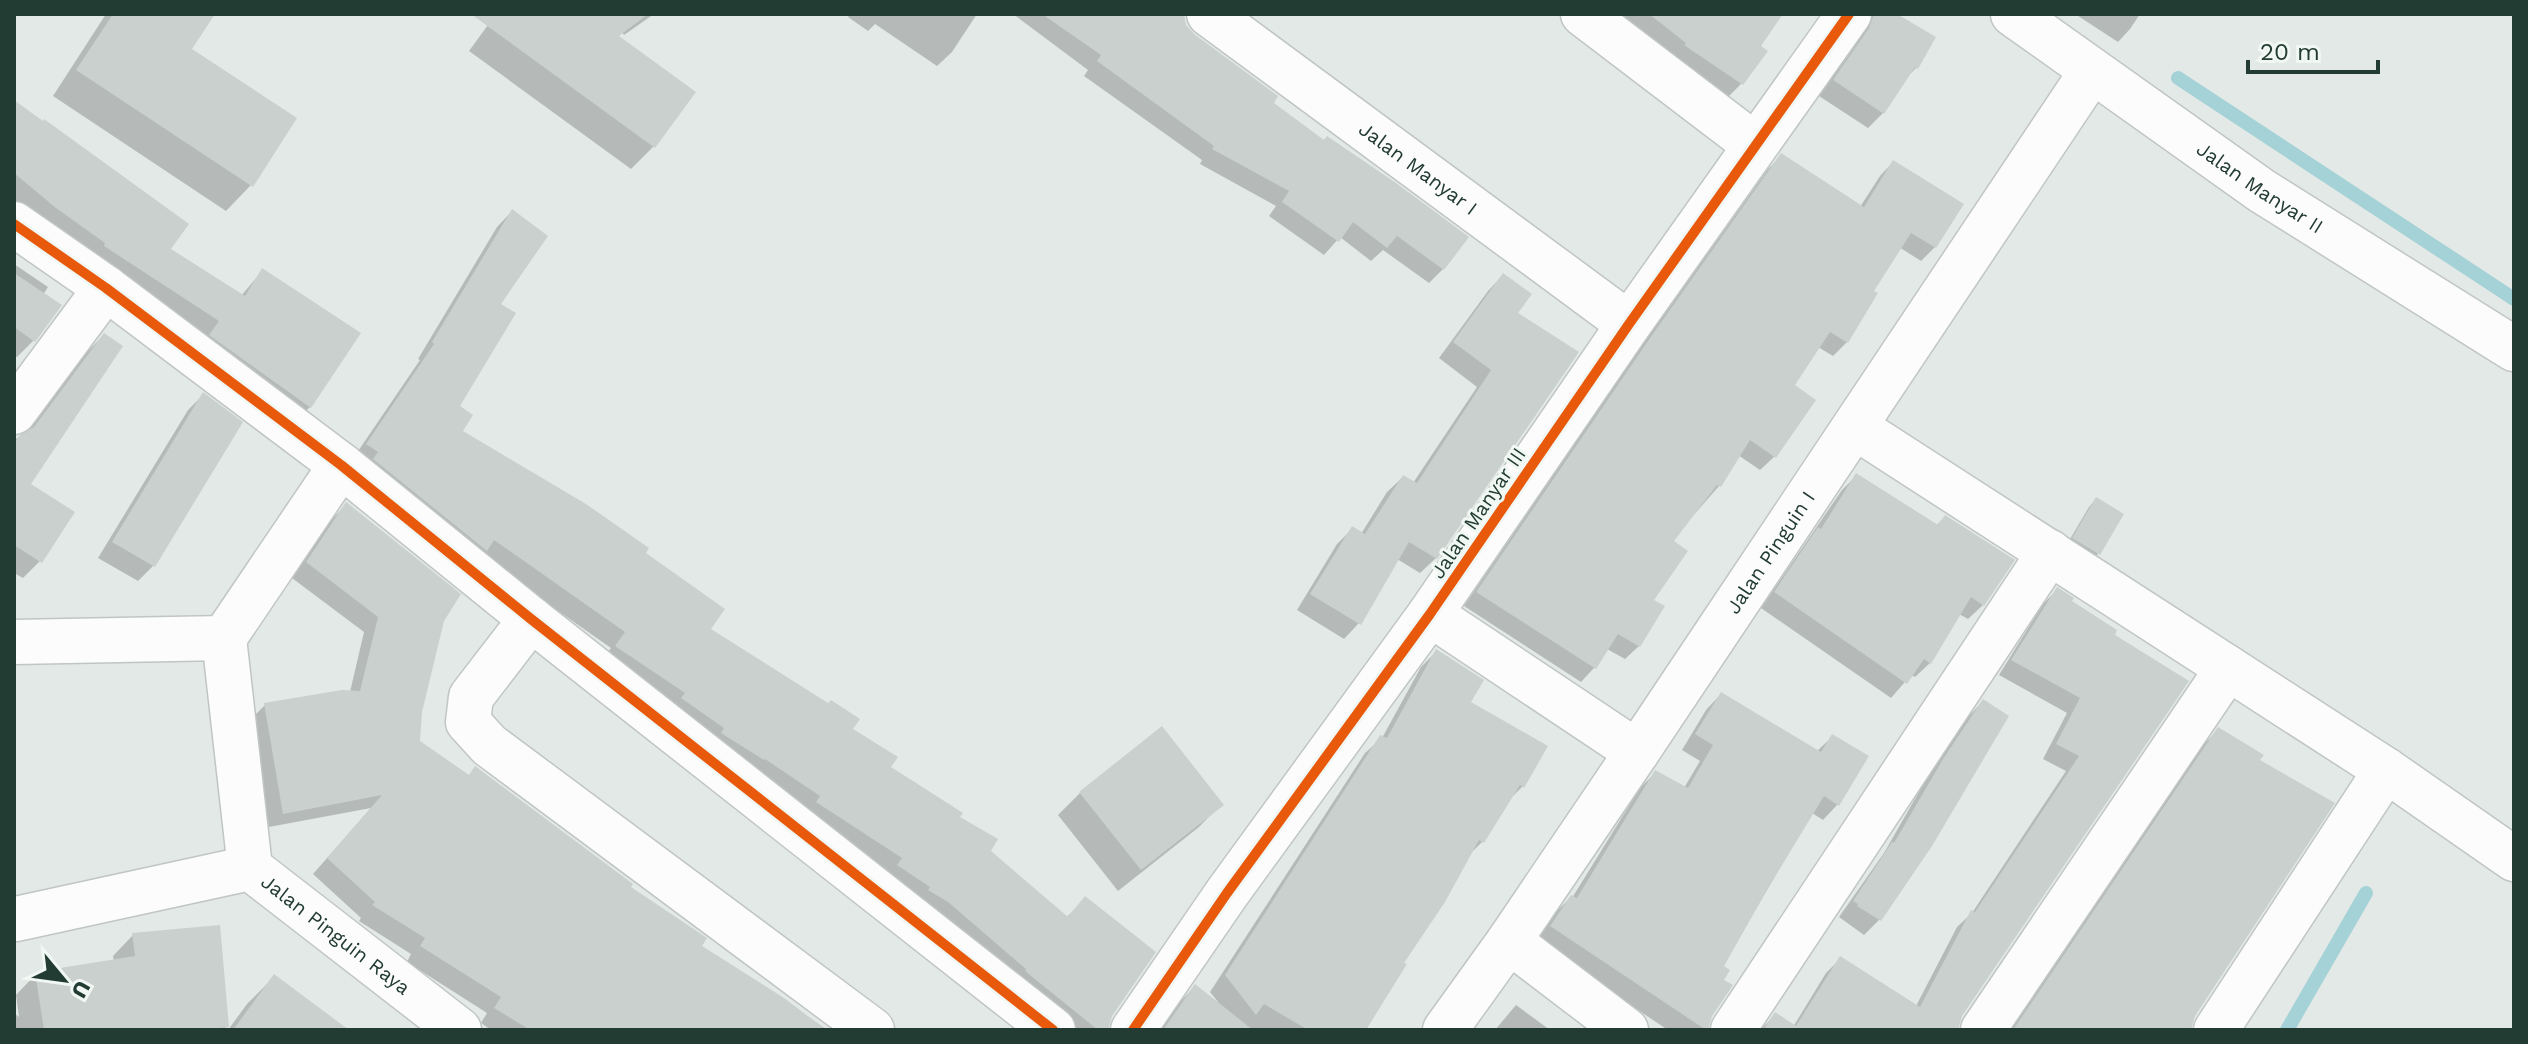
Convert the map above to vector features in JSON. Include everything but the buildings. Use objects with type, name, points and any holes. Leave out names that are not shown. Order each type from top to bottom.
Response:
[{"type":"street","name":"Jalan Manyar I","points":[[1209,14],[1629,324]]},
{"type":"street","points":[[1583,14],[1755,145]]},
{"type":"street","name":"Jalan Manyar III","points":[[1133,1030],[1227,893],[1430,614],[1629,324],[1849,14]]},
{"type":"street","name":"Jalan Manyar II","points":[[2013,14],[2262,191],[2514,349]]},
{"type":"street","name":"Jalan Pinguin I","points":[[1445,1030],[1637,752],[2092,71]]},
{"type":"street","points":[[14,224],[106,288],[341,465],[531,619],[1053,1030]]},
{"type":"street","points":[[14,412],[106,288]]},
{"type":"street","points":[[1855,427],[2386,770],[2514,859]]},
{"type":"street","points":[[250,868],[224,638],[341,465]]},
{"type":"street","points":[[1733,1030],[2050,552]]},
{"type":"street","points":[[1430,614],[1637,752]]},
{"type":"street","points":[[531,619],[471,697],[468,722],[489,745],[872,1030]]},
{"type":"street","points":[[14,642],[224,638]]},
{"type":"street","points":[[1983,1030],[2228,668]]},
{"type":"street","points":[[2216,1030],[2386,770]]},
{"type":"street","name":"Jalan Pinguin Raya","points":[[15,916],[250,868],[459,1030]]},
{"type":"street","points":[[1509,941],[1626,1030]]},
{"type":"waterway","points":[[2178,78],[2514,299]]},
{"type":"waterway","points":[[2287,1030],[2366,893]]},
{"type":"cycle path","points":[[1133,1030],[1227,893],[1430,614],[1629,324],[1849,14]]},
{"type":"cycle path","points":[[14,224],[106,288],[341,465],[531,619],[1053,1030]]}]
